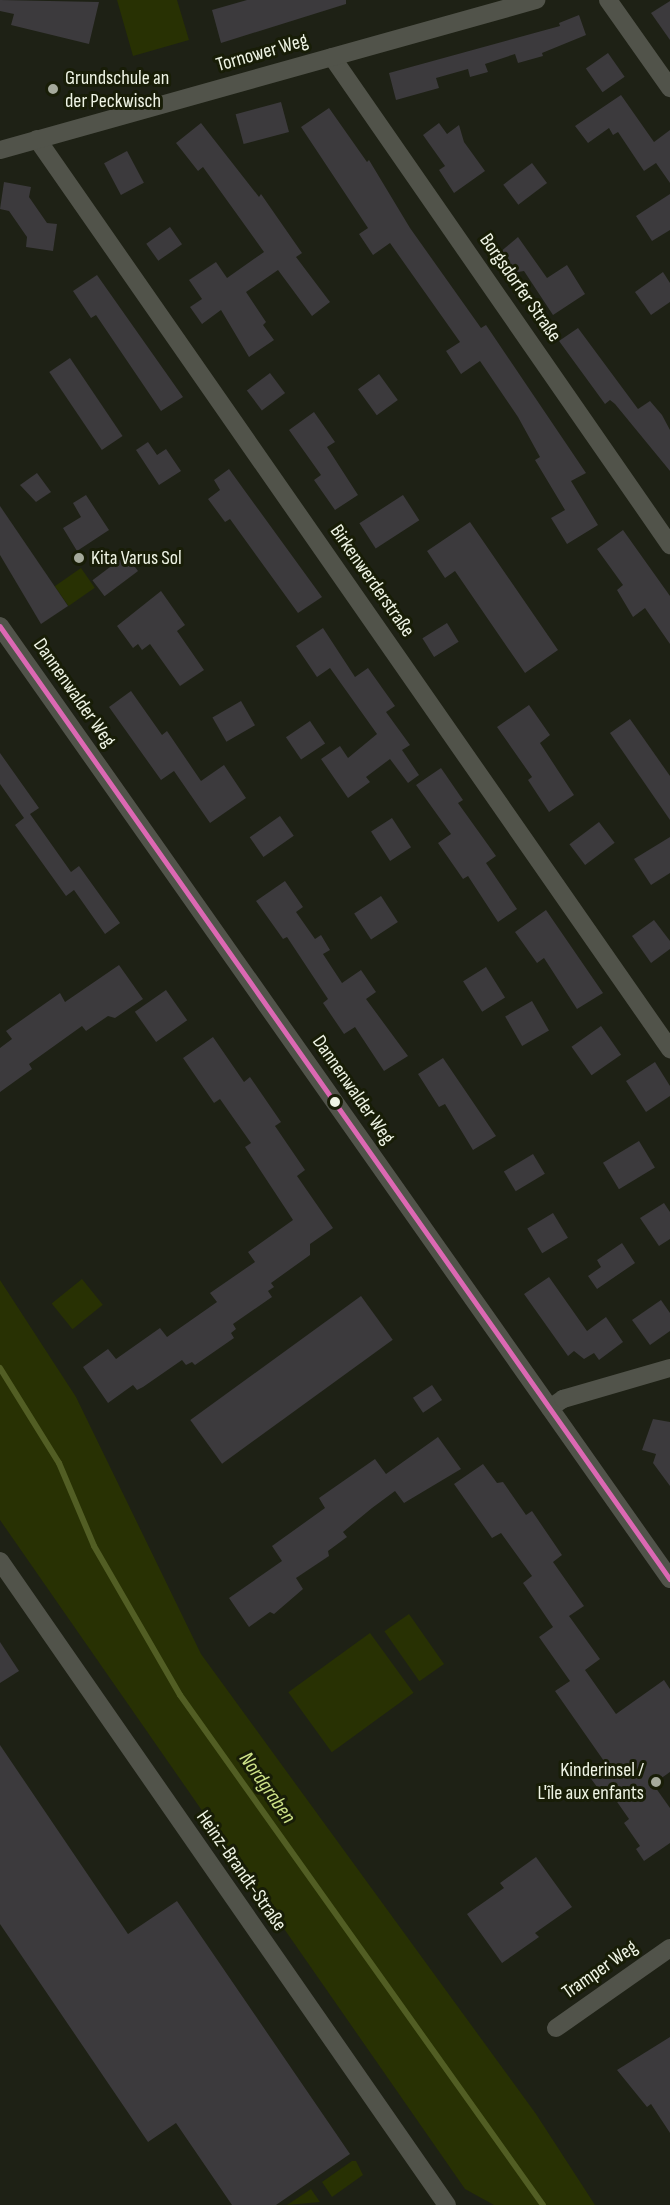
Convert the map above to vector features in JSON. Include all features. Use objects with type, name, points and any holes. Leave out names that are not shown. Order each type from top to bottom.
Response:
[{"type":"street","name":"Tornower Weg","points":[[0,150],[536,0]]},
{"type":"street","points":[[608,0],[670,88]]},
{"type":"street","name":"Borgsdorfer Straße","points":[[332,57],[670,545]]},
{"type":"street","name":"Birkenwerderstraße","points":[[37,140],[670,1049]]},
{"type":"street","name":"Dannenwalder Weg","points":[[0,626],[670,1579]]},
{"type":"street","points":[[550,1407],[562,1399],[670,1368]]},
{"type":"street","name":"Heinz-Brandt-Straße","points":[[0,1561],[447,2205]]},
{"type":"street","name":"Tramper Weg","points":[[556,2028],[670,1948]]},
{"type":"green space","points":[[117,0],[177,0],[189,40],[133,56]]},
{"type":"green space","points":[[81,568],[95,588],[69,606],[55,586]]},
{"type":"green space","points":[[82,1279],[103,1305],[72,1329],[52,1304]]},
{"type":"green space","points":[[0,1280],[76,1397],[201,1654],[536,2114],[595,2205],[494,2205],[465,2189],[0,1520]]},
{"type":"green space","points":[[409,1614],[444,1664],[419,1681],[384,1631]]},
{"type":"green space","points":[[370,1633],[413,1693],[332,1752],[288,1692]]},
{"type":"green space","points":[[352,2161],[356,2161],[363,2175],[332,2197],[322,2182]]},
{"type":"green space","points":[[311,2189],[320,2202],[287,2205]]},
{"type":"building","points":[[0,0],[99,2],[89,44],[11,25],[14,14],[0,11]]},
{"type":"building","points":[[247,0],[346,0],[346,4],[221,43],[212,10]]},
{"type":"building","points":[[670,1],[670,40],[651,13]]},
{"type":"building","points":[[579,15],[586,35],[542,53],[543,56],[518,63],[515,54],[485,64],[488,72],[470,77],[468,69],[436,78],[439,88],[396,100],[389,73],[560,26],[559,23]]},
{"type":"building","points":[[608,53],[625,77],[603,92],[586,68]]},
{"type":"building","points":[[621,95],[654,142],[670,130],[670,183],[656,163],[644,171],[618,132],[613,135],[609,128],[588,143],[575,126]]},
{"type":"building","points":[[281,102],[289,132],[244,144],[236,114]]},
{"type":"building","points":[[329,108],[367,162],[369,160],[410,228],[481,328],[486,325],[586,473],[571,481],[598,525],[567,544],[551,518],[565,510],[535,460],[540,457],[518,417],[480,361],[461,374],[446,351],[460,342],[390,243],[373,255],[359,234],[368,228],[301,127]]},
{"type":"building","points":[[201,123],[259,197],[261,194],[302,253],[296,257],[330,302],[312,316],[278,270],[246,292],[266,322],[263,325],[274,340],[249,357],[221,310],[202,324],[190,307],[202,299],[189,280],[216,262],[227,278],[264,252],[203,167],[198,171],[176,143]]},
{"type":"building","points":[[439,123],[447,134],[459,125],[464,142],[485,171],[454,193],[439,170],[445,166],[423,135]]},
{"type":"building","points":[[127,151],[144,183],[121,195],[104,163]]},
{"type":"building","points":[[532,163],[547,183],[518,205],[503,185]]},
{"type":"building","points":[[4,182],[31,187],[29,197],[47,223],[57,224],[53,251],[26,247],[27,237],[9,211],[0,209]]},
{"type":"building","points":[[670,194],[670,230],[652,241],[636,216]]},
{"type":"building","points":[[170,227],[182,244],[158,261],[146,244]]},
{"type":"building","points":[[518,237],[547,278],[567,265],[585,294],[553,315],[524,271],[512,273],[499,253]]},
{"type":"building","points":[[663,272],[670,283],[670,302],[651,315],[635,292]]},
{"type":"building","points":[[97,275],[183,397],[161,411],[96,315],[91,318],[73,291]]},
{"type":"building","points":[[578,328],[638,409],[650,401],[662,415],[670,430],[670,471],[615,404],[610,400],[605,404],[559,341]]},
{"type":"building","points":[[70,358],[123,436],[102,450],[49,372]]},
{"type":"building","points":[[270,373],[285,393],[262,410],[247,390]]},
{"type":"building","points":[[379,374],[398,400],[377,415],[358,389]]},
{"type":"building","points":[[314,412],[335,442],[327,447],[358,495],[335,510],[314,480],[321,475],[289,430]]},
{"type":"building","points":[[148,442],[157,455],[166,449],[181,471],[159,485],[136,450]]},
{"type":"building","points":[[229,469],[322,597],[298,613],[230,519],[225,522],[208,499],[220,490],[214,480]]},
{"type":"building","points":[[37,473],[51,492],[36,502],[20,485]]},
{"type":"building","points":[[86,495],[109,530],[77,551],[63,528],[81,517],[73,503]]},
{"type":"building","points":[[403,495],[419,520],[376,548],[359,523]]},
{"type":"building","points":[[0,506],[68,606],[41,624],[0,555]]},
{"type":"building","points":[[470,522],[558,650],[525,673],[455,571],[445,578],[427,551]]},
{"type":"building","points":[[623,530],[670,596],[670,644],[645,608],[633,617],[617,590],[623,585],[597,549]]},
{"type":"building","points":[[126,555],[138,571],[104,596],[92,580]]},
{"type":"building","points":[[161,591],[185,625],[177,631],[204,670],[180,686],[150,644],[142,650],[138,644],[133,648],[117,626]]},
{"type":"building","points":[[447,623],[459,642],[434,657],[422,638]]},
{"type":"building","points":[[323,628],[355,677],[368,668],[395,706],[386,712],[410,745],[402,750],[419,775],[408,783],[390,759],[366,777],[370,782],[348,798],[321,759],[340,746],[348,758],[377,734],[330,668],[317,677],[296,646]]},
{"type":"building","points":[[131,691],[162,735],[167,731],[201,781],[224,765],[246,798],[210,823],[174,771],[161,780],[109,707]]},
{"type":"building","points":[[241,701],[255,725],[226,742],[212,718]]},
{"type":"building","points":[[529,705],[550,735],[540,743],[574,795],[549,812],[528,780],[532,777],[497,727]]},
{"type":"building","points":[[630,719],[670,776],[670,820],[610,733]]},
{"type":"building","points":[[310,721],[325,743],[301,760],[286,737]]},
{"type":"building","points":[[0,753],[39,808],[30,814],[71,872],[79,866],[120,923],[105,934],[74,890],[66,896],[15,825],[24,818],[0,784]]},
{"type":"building","points":[[441,768],[463,800],[458,803],[496,856],[486,863],[517,909],[498,922],[468,876],[463,879],[438,843],[451,834],[416,785]]},
{"type":"building","points":[[280,816],[294,836],[263,857],[250,837]]},
{"type":"building","points":[[392,818],[411,847],[390,861],[371,832]]},
{"type":"building","points":[[599,822],[615,843],[585,865],[569,844]]},
{"type":"building","points":[[670,837],[670,873],[651,885],[634,859]]},
{"type":"building","points":[[285,881],[303,907],[296,912],[315,939],[321,935],[330,950],[323,954],[342,983],[361,970],[376,992],[366,999],[408,1056],[384,1071],[355,1027],[344,1034],[323,1003],[328,999],[287,937],[283,939],[256,901]]},
{"type":"building","points":[[381,896],[398,922],[371,939],[354,913]]},
{"type":"building","points":[[546,910],[603,993],[577,1009],[544,958],[537,963],[515,932]]},
{"type":"building","points":[[654,920],[670,941],[670,949],[651,963],[632,936]]},
{"type":"building","points":[[119,965],[143,999],[115,1018],[108,1016],[86,1031],[82,1026],[29,1064],[32,1069],[0,1092],[0,1048],[12,1039],[6,1031],[60,993],[65,1002]]},
{"type":"building","points":[[486,967],[505,998],[482,1012],[463,981]]},
{"type":"building","points":[[166,990],[187,1020],[156,1042],[135,1012]]},
{"type":"building","points":[[532,1001],[549,1030],[522,1046],[505,1017]]},
{"type":"building","points":[[601,1026],[621,1055],[592,1075],[572,1047]]},
{"type":"building","points":[[213,1037],[244,1082],[250,1077],[281,1122],[275,1126],[305,1170],[297,1176],[333,1228],[310,1244],[310,1255],[271,1283],[274,1287],[268,1291],[272,1297],[233,1324],[236,1329],[231,1333],[234,1338],[195,1365],[192,1362],[186,1365],[182,1360],[143,1387],[137,1390],[133,1385],[108,1403],[83,1367],[108,1349],[116,1359],[160,1328],[167,1337],[217,1302],[210,1293],[255,1262],[248,1252],[293,1220],[245,1147],[251,1143],[220,1099],[214,1103],[183,1058]]},
{"type":"building","points":[[443,1058],[496,1136],[473,1150],[445,1104],[439,1107],[418,1074]]},
{"type":"building","points":[[655,1062],[670,1086],[670,1096],[646,1112],[626,1081]]},
{"type":"building","points":[[639,1141],[655,1168],[619,1189],[603,1163]]},
{"type":"building","points":[[533,1154],[545,1174],[516,1191],[504,1172]]},
{"type":"building","points":[[664,1203],[670,1212],[670,1239],[659,1246],[640,1218]]},
{"type":"building","points":[[553,1213],[568,1238],[542,1253],[527,1228]]},
{"type":"building","points":[[622,1243],[635,1263],[597,1289],[588,1276],[601,1267],[597,1260]]},
{"type":"building","points":[[549,1277],[587,1331],[606,1317],[623,1342],[599,1360],[594,1353],[584,1359],[574,1351],[568,1356],[524,1294]]},
{"type":"building","points":[[361,1296],[393,1340],[222,1464],[190,1420]]},
{"type":"building","points":[[661,1300],[670,1313],[670,1331],[650,1345],[632,1320]]},
{"type":"building","points":[[432,1385],[442,1400],[423,1413],[413,1398]]},
{"type":"building","points":[[653,1419],[670,1422],[670,1486],[653,1463],[656,1454],[642,1450]]},
{"type":"building","points":[[438,1437],[461,1469],[404,1503],[395,1491],[372,1508],[343,1532],[347,1537],[328,1551],[329,1556],[296,1578],[303,1589],[274,1614],[270,1612],[249,1627],[229,1598],[282,1561],[272,1546],[325,1508],[319,1498],[375,1459],[386,1474]]},
{"type":"building","points":[[483,1464],[497,1483],[503,1482],[526,1515],[532,1511],[562,1555],[553,1562],[584,1606],[569,1616],[600,1659],[585,1670],[616,1714],[664,1680],[670,1689],[670,1772],[653,1784],[670,1808],[670,1843],[644,1861],[636,1849],[640,1846],[624,1823],[629,1819],[606,1786],[600,1791],[589,1776],[606,1764],[555,1691],[570,1681],[539,1637],[553,1627],[523,1583],[532,1576],[501,1533],[492,1538],[454,1484]]},
{"type":"building","points":[[0,1642],[19,1671],[0,1683]]},
{"type":"building","points":[[0,1745],[128,1934],[177,1901],[350,2154],[276,2205],[232,2205],[176,2123],[148,2142],[0,1924]]},
{"type":"building","points":[[536,1857],[572,1907],[535,1933],[539,1937],[502,1963],[467,1914],[504,1888],[500,1883]]},
{"type":"building","points":[[670,2037],[670,2133],[651,2104],[647,2107],[617,2070]]},
{"type":"waterway","name":"Nordgraben","points":[[0,1368],[59,1463],[94,1546],[180,1695],[543,2205]]},
{"type":"transit line","points":[[0,626],[670,1579]]},
{"type":"place","name":"Grundschule an der Peckwisch","points":[[53,89]]},
{"type":"place","name":"Kita Varus Sol","points":[[79,558]]},
{"type":"place","name":"Kinderinsel / L'île aux enfants","points":[[656,1782]]}]
